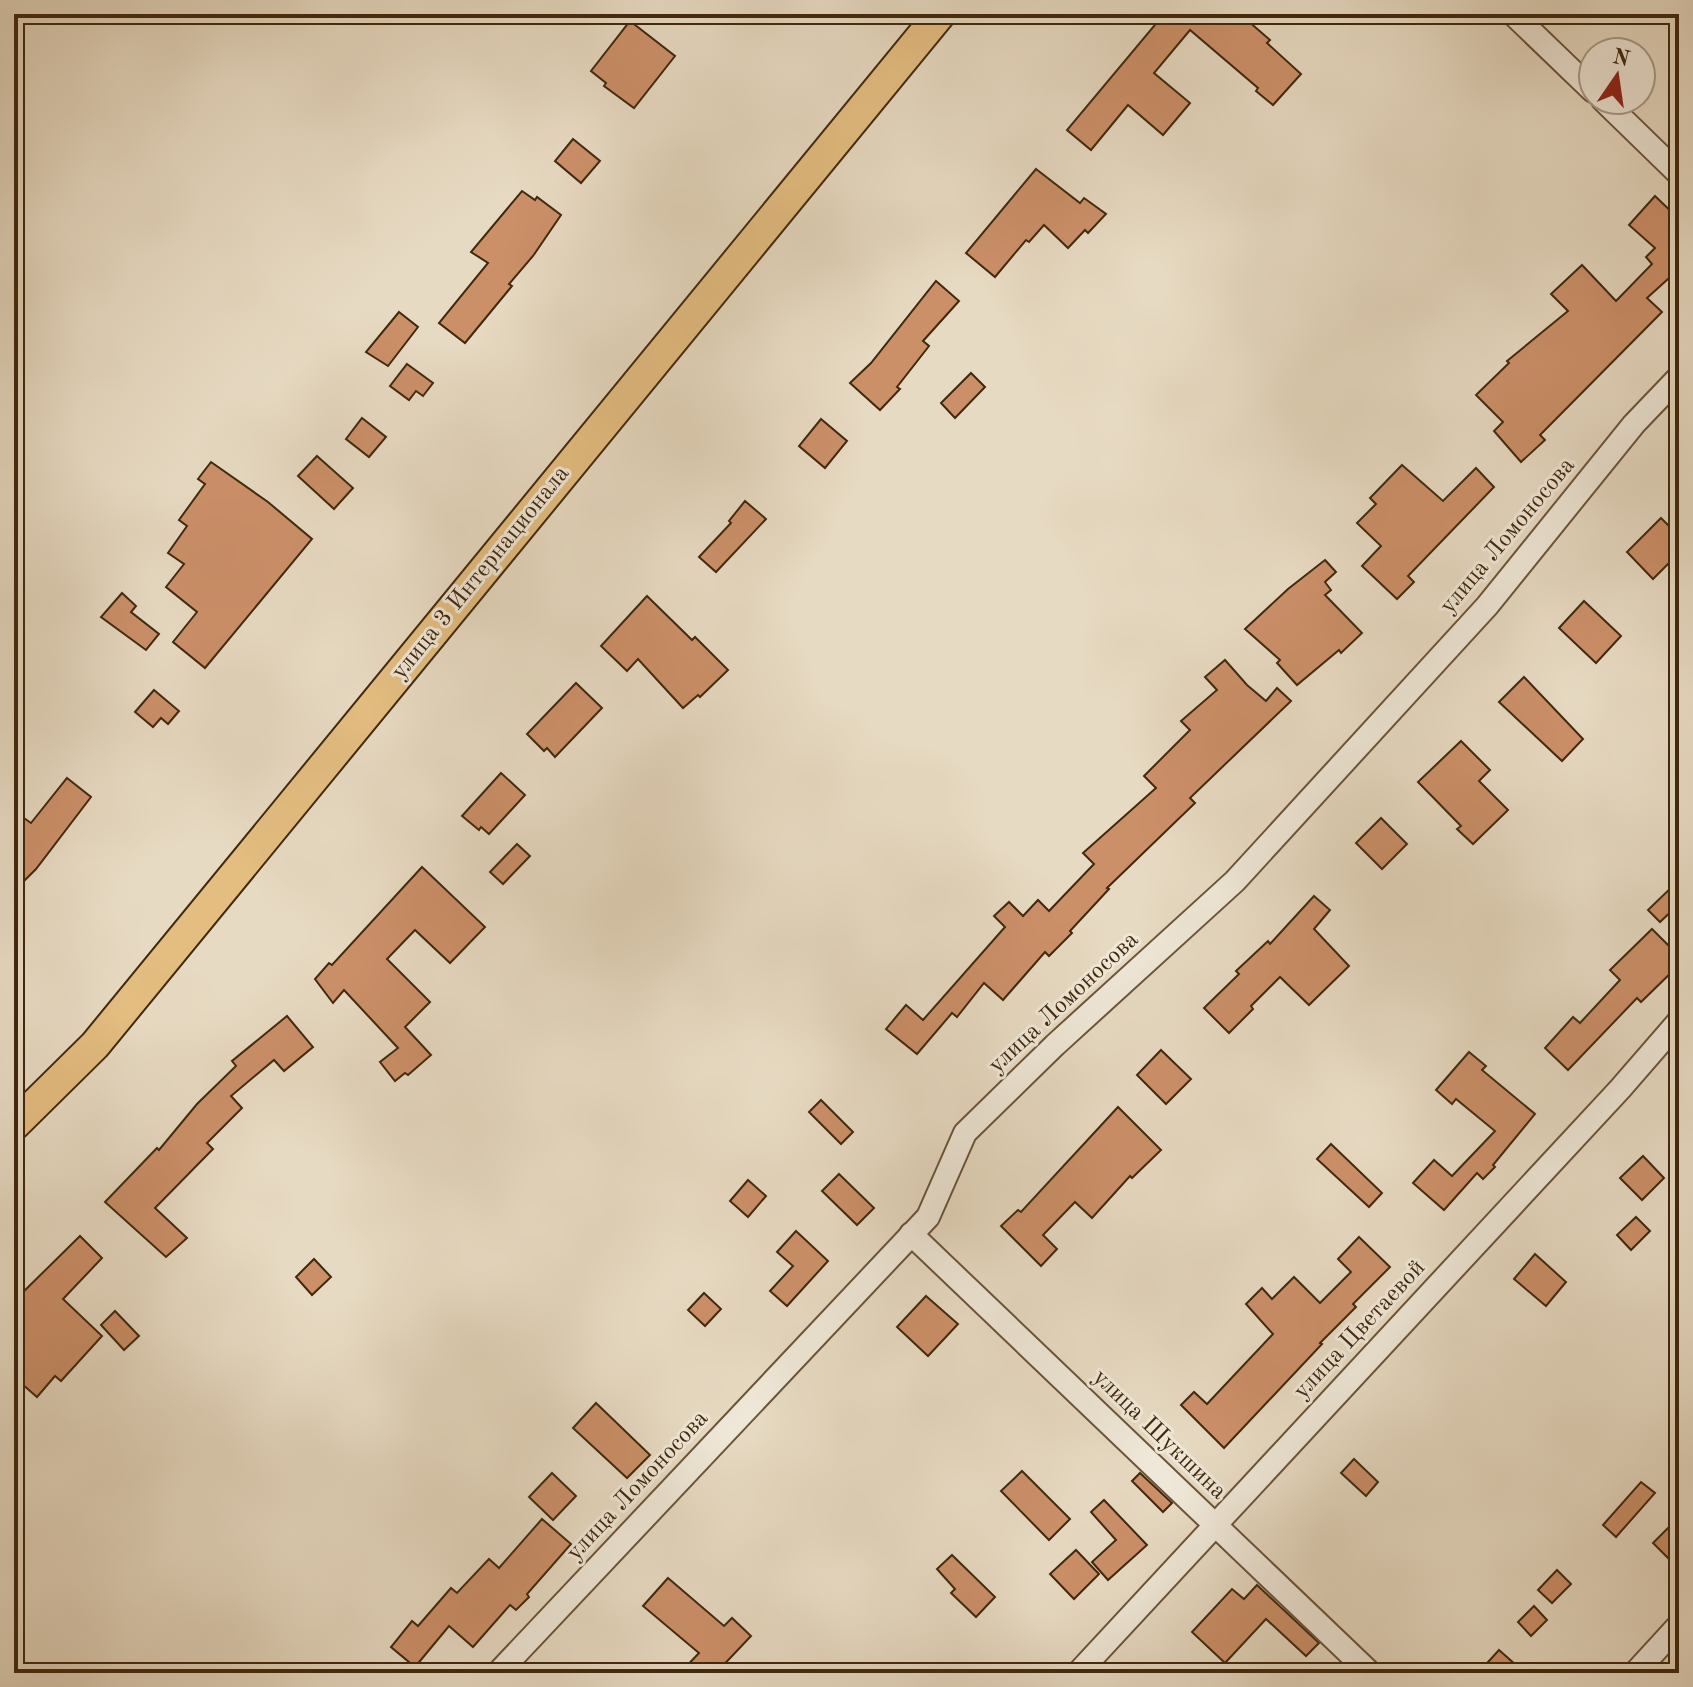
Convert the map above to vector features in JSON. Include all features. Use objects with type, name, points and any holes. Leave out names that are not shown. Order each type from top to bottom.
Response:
[{"type":"main road","name":"улица 3 Интернационала","points":[[14,1125],[95,1045],[940,14]]},
{"type":"street","points":[[1513,14],[1577,76]]},
{"type":"street","points":[[1619,116],[1679,174]]},
{"type":"street","name":"улица Ломоносова","points":[[498,1673],[928,1217],[965,1133],[1055,1045],[1235,881],[1487,606],[1634,424],[1679,377]]},
{"type":"street","name":"улица Цветаевой","points":[[1078,1673],[1620,1089],[1679,1021]]},
{"type":"street","name":"улица Шукшина","points":[[911,1234],[1370,1673]]},
{"type":"street","points":[[1635,1673],[1679,1625]]},
{"type":"building","points":[[1164,14],[1240,14],[1270,40],[1267,43],[1301,74],[1273,105],[1256,91],[1258,88],[1190,30],[1154,73],[1190,103],[1163,135],[1128,105],[1091,150],[1067,130]]},
{"type":"building","points":[[630,21],[675,56],[634,108],[604,86],[606,83],[591,71]]},
{"type":"building","points":[[573,139],[600,161],[581,183],[555,161]]},
{"type":"building","points":[[1036,169],[1080,203],[1084,198],[1106,214],[1068,248],[1044,225],[1029,242],[1026,240],[995,277],[966,253]]},
{"type":"building","points":[[522,191],[535,200],[537,197],[561,215],[509,284],[512,286],[465,343],[439,323],[488,263],[471,252]]},
{"type":"building","points":[[1655,196],[1679,219],[1679,269],[1647,298],[1662,312],[1540,435],[1545,440],[1521,462],[1494,431],[1503,422],[1476,395],[1509,363],[1507,361],[1568,311],[1551,294],[1582,265],[1616,301],[1652,264],[1646,257],[1655,248],[1629,225]]},
{"type":"building","points":[[936,281],[959,301],[923,341],[929,346],[897,387],[900,389],[880,410],[850,383],[871,363]]},
{"type":"building","points":[[399,312],[418,327],[388,366],[366,352]]},
{"type":"building","points":[[407,364],[433,383],[423,396],[416,391],[409,400],[390,386]]},
{"type":"building","points":[[971,373],[985,387],[955,418],[941,403]]},
{"type":"building","points":[[362,418],[386,437],[369,457],[346,439]]},
{"type":"building","points":[[821,419],[847,441],[825,468],[799,446]]},
{"type":"building","points":[[317,456],[353,488],[334,509],[298,476]]},
{"type":"building","points":[[211,462],[268,502],[312,539],[205,668],[173,642],[197,612],[166,587],[184,564],[168,553],[187,526],[179,520],[205,484],[198,479]]},
{"type":"building","points":[[1402,465],[1443,501],[1476,468],[1494,487],[1408,576],[1414,582],[1397,599],[1362,566],[1381,546],[1357,523],[1376,504],[1370,498]]},
{"type":"building","points":[[745,501],[766,519],[716,572],[699,557],[731,523],[729,521]]},
{"type":"building","points":[[1661,518],[1679,536],[1679,553],[1653,579],[1627,552]]},
{"type":"building","points":[[1325,560],[1336,572],[1325,582],[1331,590],[1325,595],[1362,633],[1341,653],[1339,650],[1297,685],[1277,663],[1280,660],[1245,629]]},
{"type":"building","points":[[122,593],[136,606],[131,612],[159,634],[146,650],[101,617]]},
{"type":"building","points":[[647,596],[728,670],[700,697],[698,695],[683,708],[638,659],[627,671],[601,646]]},
{"type":"building","points":[[1584,601],[1621,636],[1596,663],[1559,628]]},
{"type":"building","points":[[1225,660],[1266,701],[1277,688],[1291,701],[1190,798],[1195,803],[1107,888],[1070,931],[1072,933],[1049,956],[1045,952],[1003,1000],[984,983],[957,1017],[952,1013],[917,1054],[886,1029],[906,1005],[923,1020],[1005,927],[994,916],[1009,902],[1023,916],[1038,900],[1049,911],[1094,864],[1083,853],[1156,788],[1144,776],[1190,730],[1181,721],[1217,690],[1205,677]]},
{"type":"building","points":[[1524,677],[1583,739],[1562,761],[1499,702]]},
{"type":"building","points":[[576,683],[602,708],[555,757],[527,734]]},
{"type":"building","points":[[154,690],[179,711],[168,724],[161,718],[153,727],[135,712]]},
{"type":"building","points":[[1461,741],[1490,770],[1479,781],[1508,810],[1473,844],[1457,829],[1461,826],[1418,782]]},
{"type":"building","points":[[501,773],[525,795],[489,834],[462,816]]},
{"type":"building","points":[[67,778],[91,797],[36,869],[14,891],[14,831],[24,818],[31,823]]},
{"type":"building","points":[[1381,818],[1407,844],[1382,869],[1356,843]]},
{"type":"building","points":[[517,844],[530,856],[503,884],[490,872]]},
{"type":"building","points":[[422,867],[485,927],[450,963],[415,930],[387,959],[430,1002],[405,1027],[431,1055],[408,1075],[405,1073],[395,1081],[380,1062],[398,1048],[344,990],[333,1003],[315,979],[329,963],[332,965]]},
{"type":"building","points":[[1679,880],[1679,904],[1660,922],[1648,910]]},
{"type":"building","points":[[1314,896],[1330,910],[1314,929],[1349,966],[1309,1005],[1280,977],[1229,1033],[1204,1008],[1239,974],[1236,971],[1268,941],[1270,944]]},
{"type":"building","points":[[1652,929],[1679,956],[1679,965],[1641,1002],[1637,998],[1568,1070],[1545,1048],[1573,1017],[1580,1023],[1620,980],[1610,970]]},
{"type":"building","points":[[287,1016],[313,1047],[284,1071],[274,1060],[231,1096],[242,1108],[207,1143],[213,1149],[155,1208],[187,1238],[166,1257],[105,1202],[157,1148],[159,1150],[197,1104],[236,1066],[232,1061]]},
{"type":"building","points":[[1161,1050],[1191,1079],[1166,1104],[1137,1075]]},
{"type":"building","points":[[1469,1052],[1486,1066],[1482,1070],[1535,1114],[1493,1165],[1495,1167],[1483,1179],[1477,1173],[1444,1210],[1413,1183],[1434,1160],[1452,1176],[1495,1131],[1456,1099],[1452,1104],[1436,1090]]},
{"type":"building","points":[[821,1100],[853,1132],[841,1144],[809,1112]]},
{"type":"building","points":[[1118,1107],[1161,1150],[1132,1178],[1130,1176],[1092,1218],[1075,1202],[1043,1235],[1057,1249],[1041,1266],[1001,1226],[1018,1210],[1021,1212]]},
{"type":"building","points":[[1331,1144],[1382,1193],[1369,1207],[1317,1159]]},
{"type":"building","points":[[1643,1156],[1664,1178],[1642,1200],[1620,1178]]},
{"type":"building","points":[[839,1174],[874,1208],[857,1225],[822,1191]]},
{"type":"building","points":[[748,1180],[766,1196],[748,1217],[730,1201]]},
{"type":"building","points":[[1636,1217],[1650,1231],[1631,1250],[1617,1235]]},
{"type":"building","points":[[796,1231],[828,1261],[787,1306],[770,1291],[793,1266],[777,1252]]},
{"type":"building","points":[[80,1236],[102,1258],[63,1299],[102,1336],[61,1381],[55,1376],[37,1397],[14,1377],[14,1301]]},
{"type":"building","points":[[1359,1237],[1390,1267],[1224,1448],[1181,1405],[1194,1392],[1207,1404],[1273,1334],[1246,1304],[1262,1288],[1272,1299],[1294,1277],[1320,1303],[1351,1272],[1338,1259]]},
{"type":"building","points":[[1535,1254],[1566,1282],[1546,1306],[1514,1279]]},
{"type":"building","points":[[314,1259],[331,1277],[312,1295],[296,1277]]},
{"type":"building","points":[[704,1293],[721,1309],[705,1326],[688,1310]]},
{"type":"building","points":[[926,1296],[958,1324],[928,1356],[897,1327]]},
{"type":"building","points":[[115,1311],[139,1336],[124,1350],[101,1325]]},
{"type":"building","points":[[596,1403],[650,1455],[627,1478],[573,1428]]},
{"type":"building","points":[[1354,1459],[1378,1482],[1366,1496],[1341,1473]]},
{"type":"building","points":[[1022,1471],[1070,1519],[1049,1540],[1001,1491]]},
{"type":"building","points":[[552,1473],[576,1496],[553,1520],[529,1497]]},
{"type":"building","points":[[1140,1473],[1172,1503],[1163,1512],[1132,1481]]},
{"type":"building","points":[[1641,1482],[1655,1493],[1616,1537],[1603,1525]]},
{"type":"building","points":[[1104,1500],[1147,1545],[1108,1580],[1092,1562],[1116,1540],[1091,1512]]},
{"type":"building","points":[[1679,1517],[1679,1569],[1653,1543]]},
{"type":"building","points":[[542,1519],[571,1544],[527,1594],[529,1597],[516,1610],[510,1605],[473,1647],[449,1626],[415,1667],[391,1647],[412,1621],[418,1626],[451,1588],[457,1593],[489,1559],[499,1568]]},
{"type":"building","points":[[1076,1550],[1099,1574],[1074,1599],[1050,1574]]},
{"type":"building","points":[[952,1555],[995,1597],[976,1617],[951,1593],[955,1589],[937,1569]]},
{"type":"building","points":[[1557,1570],[1571,1584],[1552,1603],[1538,1590]]},
{"type":"building","points":[[668,1578],[724,1626],[732,1618],[751,1636],[716,1673],[680,1673],[699,1653],[643,1606]]},
{"type":"building","points":[[1257,1585],[1319,1643],[1306,1656],[1266,1619],[1225,1663],[1192,1632],[1232,1589],[1244,1599]]},
{"type":"building","points":[[1534,1606],[1547,1620],[1531,1636],[1518,1622]]},
{"type":"building","points":[[1499,1650],[1525,1673],[1478,1673]]}]
